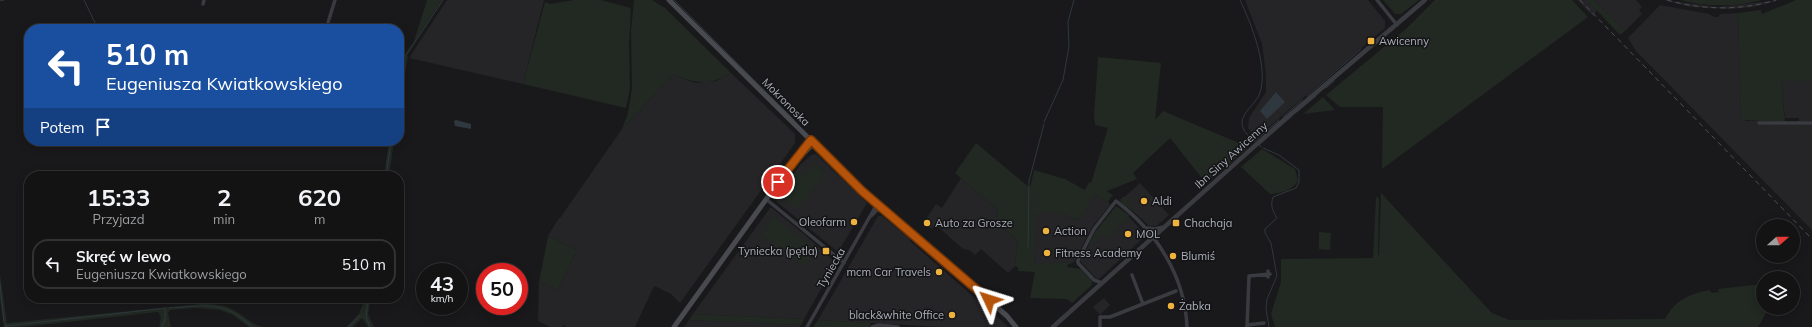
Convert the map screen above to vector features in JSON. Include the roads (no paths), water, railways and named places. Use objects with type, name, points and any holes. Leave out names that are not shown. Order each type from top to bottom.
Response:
[{"type":"main road","name":"Mokronoska","points":[[669,0],[879,205],[1009,318],[1016,327]]},
{"type":"main road","points":[[674,327],[795,160],[813,142]]},
{"type":"street","points":[[328,24],[335,0]]},
{"type":"street","points":[[1377,0],[1397,25]]},
{"type":"street","name":"Ibn Siny Awicenny","points":[[1053,327],[1277,126],[1397,25],[1424,0]]},
{"type":"street","points":[[1759,123],[1812,123]]},
{"type":"street","points":[[766,199],[844,263]]},
{"type":"street","points":[[1102,284],[1094,280],[1078,263],[1078,260],[1094,229],[1116,202],[1146,228],[1170,262],[1178,282],[1184,304],[1187,327]]},
{"type":"street","name":"Tyniecka","points":[[806,327],[879,205]]},
{"type":"street","points":[[1146,228],[1154,229],[1165,226]]},
{"type":"street","points":[[1264,323],[1247,326],[1249,276],[1268,274]]},
{"type":"street","points":[[1138,277],[1132,277],[1143,304]]},
{"type":"street","points":[[1094,280],[1095,290]]},
{"type":"street","points":[[1136,286],[1141,284]]},
{"type":"street","points":[[1100,327],[1100,317],[1110,317],[1176,291]]},
{"type":"street","points":[[873,326],[898,327]]},
{"type":"waterway","points":[[0,1],[4,0]]},
{"type":"waterway","points":[[84,0],[96,24]]},
{"type":"waterway","points":[[404,58],[443,0]]},
{"type":"waterway","points":[[674,0],[794,120]]},
{"type":"waterway","points":[[1044,122],[1063,80],[1069,46],[1068,22],[1074,0]]},
{"type":"waterway","points":[[1240,0],[1258,47],[1262,73],[1262,85],[1259,95],[1243,117],[1242,124],[1246,133],[1254,142],[1279,120]]},
{"type":"waterway","points":[[1307,96],[1361,49]]},
{"type":"waterway","points":[[1326,88],[1334,81]]},
{"type":"waterway","points":[[1297,112],[1316,96]]},
{"type":"waterway","points":[[1283,117],[1302,100]]},
{"type":"waterway","points":[[1261,147],[1259,145],[1292,116]]},
{"type":"waterway","points":[[1028,247],[1029,181],[1044,124]]},
{"type":"waterway","points":[[387,171],[390,146]]},
{"type":"waterway","points":[[1263,148],[1279,155],[1299,170],[1299,182],[1296,188],[1273,197],[1272,206],[1277,218],[1265,229],[1265,233],[1271,243],[1277,276],[1267,299],[1266,309],[1269,327]]},
{"type":"waterway","points":[[0,284],[4,322]]},
{"type":"waterway","points":[[367,303],[366,317],[370,327]]},
{"type":"waterway","points":[[169,308],[201,306],[217,307],[235,314],[253,327]]},
{"type":"waterway","points":[[6,326],[166,308]]},
{"type":"waterway","points":[[162,327],[165,320],[165,309]]},
{"type":"waterway","points":[[349,327],[360,315]]},
{"type":"railway","points":[[1580,0],[1812,239]]},
{"type":"railway","points":[[1667,0],[1694,6],[1721,8],[1749,6],[1776,0]]},
{"type":"place","name":"Awicenny","points":[[1371,41]]},
{"type":"place","name":"Aldi","points":[[1144,201]]},
{"type":"place","name":"Oleofarm","points":[[854,222]]},
{"type":"place","name":"Auto za Grosze","points":[[927,223]]},
{"type":"place","name":"Chachaja","points":[[1176,223]]},
{"type":"place","name":"Action","points":[[1046,231]]},
{"type":"place","name":"MOL","points":[[1128,234]]},
{"type":"place","name":"Tyniecka (pętla)","points":[[826,251]]},
{"type":"place","name":"Fitness Academy","points":[[1047,253]]},
{"type":"place","name":"Blumiś","points":[[1173,256]]},
{"type":"place","name":"mcm Car Travels","points":[[939,272]]},
{"type":"place","name":"Żabka","points":[[1171,306]]},
{"type":"place","name":"black&white Office","points":[[952,315]]}]
